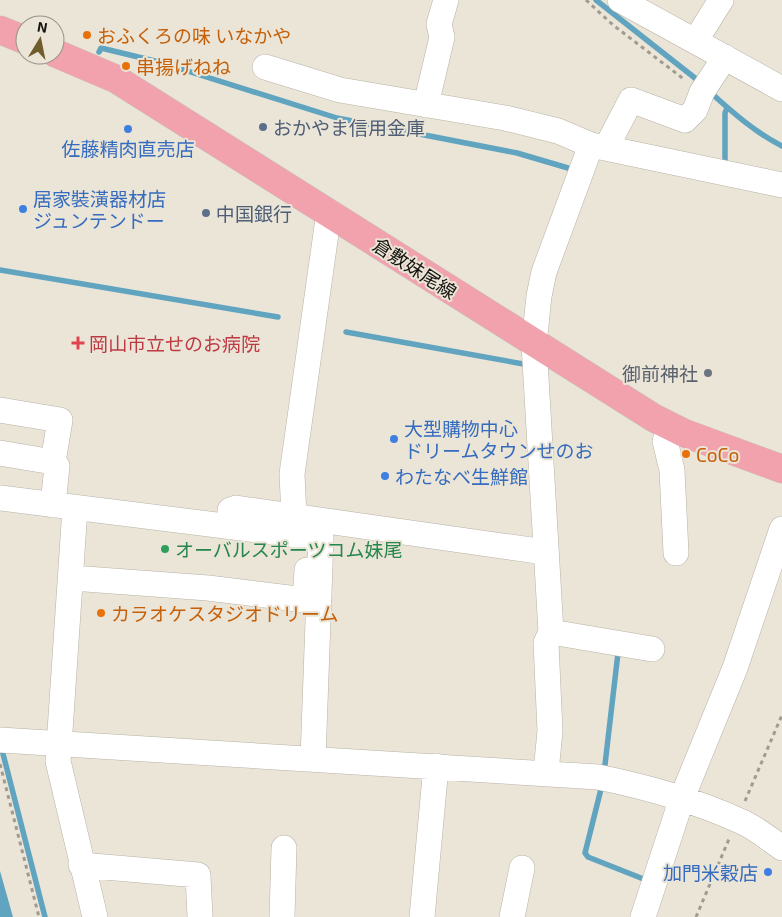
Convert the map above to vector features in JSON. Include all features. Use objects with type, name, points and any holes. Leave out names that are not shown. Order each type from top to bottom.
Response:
[{"type":"main road","points":[[0,30],[15,36]]},
{"type":"main road","name":"倉敷妹尾線","points":[[65,57],[116,78],[534,344],[671,427],[782,469]]},
{"type":"street","points":[[426,105],[442,37],[439,24],[446,0]]},
{"type":"street","points":[[620,0],[650,7],[696,40],[782,89]]},
{"type":"street","points":[[696,40],[720,0]]},
{"type":"street","points":[[547,766],[550,731],[546,643],[551,632],[534,344],[539,296],[544,272],[604,143],[631,100],[685,120],[695,110],[704,88],[726,57]]},
{"type":"street","points":[[265,67],[340,90],[505,118],[782,185]]},
{"type":"street","points":[[313,758],[312,526],[292,474],[329,212]]},
{"type":"street","points":[[0,410],[60,420],[53,462]]},
{"type":"street","points":[[671,427],[665,441],[672,470],[676,553]]},
{"type":"street","points":[[0,454],[53,462],[57,466],[54,483],[59,501],[72,578],[58,761],[81,865],[95,917]]},
{"type":"street","points":[[0,498],[59,501],[244,517],[545,552]]},
{"type":"street","points":[[72,578],[208,588],[305,600],[312,526]]},
{"type":"street","points":[[643,917],[682,798],[735,668],[782,529]]},
{"type":"street","points":[[551,632],[652,649]]},
{"type":"street","points":[[0,740],[60,737],[436,766],[547,766],[662,791],[741,821],[782,848]]},
{"type":"street","points":[[422,917],[436,766]]},
{"type":"street","points":[[282,917],[284,848]]},
{"type":"street","points":[[81,865],[198,875],[200,917]]},
{"type":"street","points":[[512,917],[522,868]]},
{"type":"path","points":[[586,0],[613,25],[704,88]]},
{"type":"path","points":[[0,764],[39,917]]},
{"type":"water","points":[[0,871],[13,917],[0,917]]},
{"type":"waterway","points":[[596,0],[700,82]]},
{"type":"waterway","points":[[99,52],[101,48],[159,62],[337,118],[517,153],[568,168]]},
{"type":"waterway","points":[[710,92],[754,128],[782,146]]},
{"type":"waterway","points":[[719,164],[725,161],[725,113],[727,108]]},
{"type":"waterway","points":[[0,270],[278,317]]},
{"type":"waterway","points":[[346,332],[529,365]]},
{"type":"waterway","points":[[604,773],[618,653],[613,652]]},
{"type":"waterway","points":[[1,746],[45,917]]},
{"type":"waterway","points":[[602,785],[585,853],[588,857],[646,880]]},
{"type":"place","name":"おふくろの味 いなかや","points":[[87,35]]},
{"type":"place","name":"串揚げねね","points":[[126,66]]},
{"type":"place","name":"おかやま信用金庫","points":[[263,127]]},
{"type":"place","name":"佐藤精肉直売店","points":[[128,129]]},
{"type":"place","name":"居家裝潢器材店 ジュンテンドー","points":[[23,209]]},
{"type":"place","name":"中国銀行","points":[[206,213]]},
{"type":"place","name":"岡山市立せのお病院","points":[[78,343]]},
{"type":"place","name":"御前神社","points":[[708,373]]},
{"type":"place","name":"大型購物中心 ドリームタウンせのお","points":[[394,439]]},
{"type":"place","name":"CoCo","points":[[686,454]]},
{"type":"place","name":"わたなべ生鮮館","points":[[385,476]]},
{"type":"place","name":"オーバルスポーツコム妹尾","points":[[165,549]]},
{"type":"place","name":"カラオケスタジオドリーム","points":[[101,613]]},
{"type":"place","name":"加門米穀店","points":[[768,872]]}]
